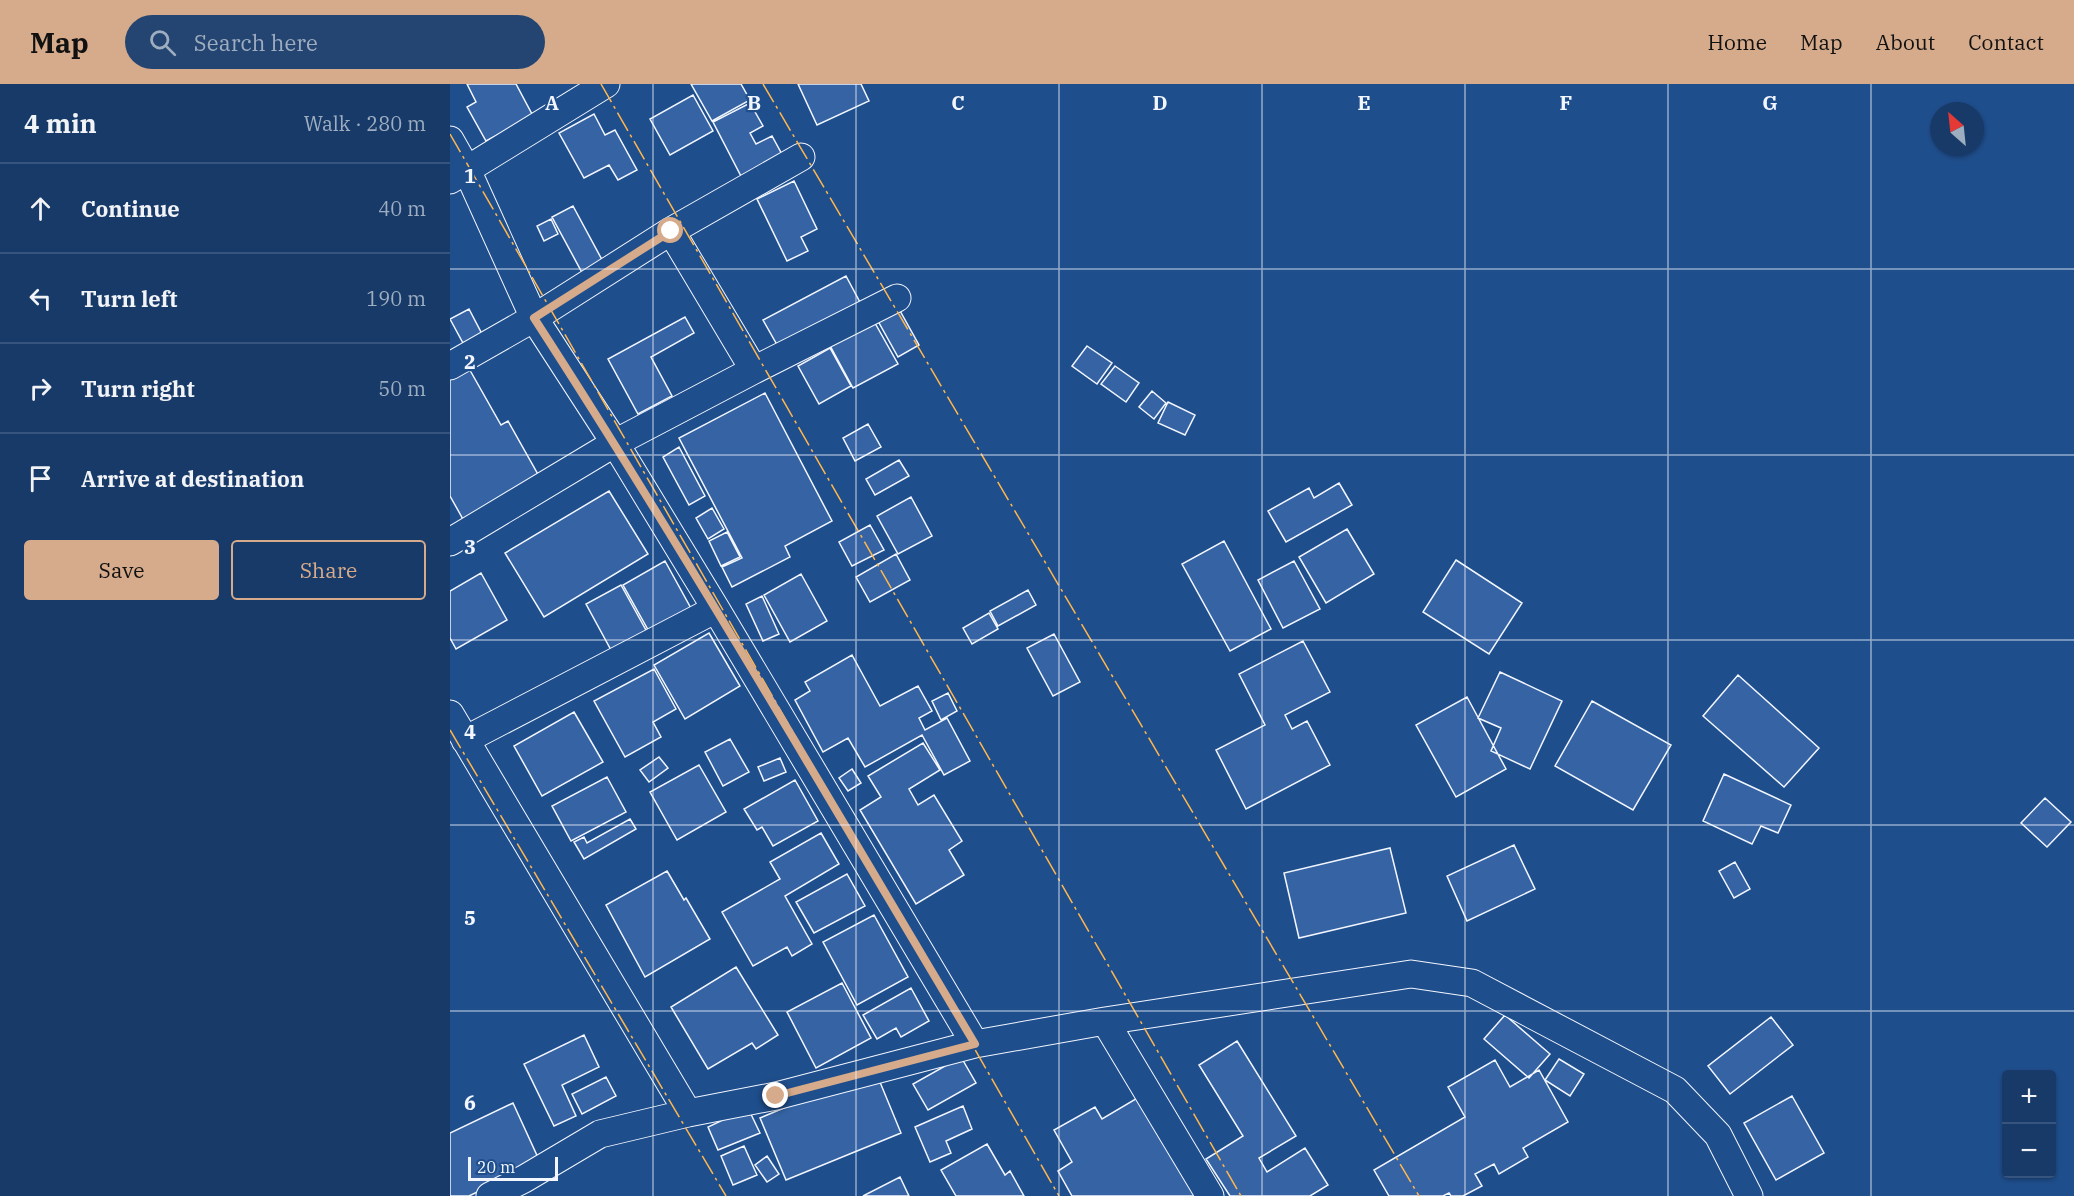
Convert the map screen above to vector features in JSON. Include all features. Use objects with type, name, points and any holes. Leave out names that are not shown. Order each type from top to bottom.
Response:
[{"type":"street","points":[[459,175],[606,84]]},
{"type":"street","points":[[450,140],[459,175],[534,318],[615,443],[716,609],[975,1044]]},
{"type":"street","points":[[450,366],[534,318],[671,231],[801,157]]},
{"type":"street","points":[[671,231],[754,370]]},
{"type":"street","points":[[450,542],[615,443],[897,298]]},
{"type":"street","points":[[465,740],[716,609]]},
{"type":"street","points":[[450,714],[688,1113]]},
{"type":"street","points":[[490,1196],[528,1187],[600,1134],[688,1113],[776,1096],[975,1044],[1105,1021],[1411,974],[1472,983],[1675,1090],[1718,1135],[1749,1196]]},
{"type":"street","points":[[1105,1021],[1210,1196]]},
{"type":"building","points":[[467,84],[516,84],[533,116],[486,141],[467,107],[476,102]]},
{"type":"building","points":[[691,84],[741,84],[750,100],[712,121]]},
{"type":"building","points":[[798,84],[861,84],[869,101],[817,125]]},
{"type":"building","points":[[693,95],[713,131],[670,155],[650,119]]},
{"type":"building","points":[[750,103],[763,126],[750,133],[756,144],[772,136],[784,158],[743,180],[713,122]]},
{"type":"building","points":[[594,114],[605,135],[615,130],[637,170],[618,180],[609,165],[584,178],[559,133]]},
{"type":"building","points":[[794,181],[817,229],[801,237],[808,251],[787,261],[757,199]]},
{"type":"building","points":[[573,206],[607,269],[586,280],[552,217]]},
{"type":"building","points":[[551,219],[558,234],[544,241],[537,226]]},
{"type":"building","points":[[846,276],[862,306],[780,350],[763,320]]},
{"type":"building","points":[[894,300],[919,345],[898,357],[873,312]]},
{"type":"building","points":[[469,309],[482,334],[463,343],[450,319]]},
{"type":"building","points":[[871,316],[898,364],[853,388],[827,340]]},
{"type":"building","points":[[685,317],[694,333],[651,357],[672,396],[638,414],[608,359]]},
{"type":"building","points":[[1087,346],[1112,363],[1097,384],[1072,366]]},
{"type":"building","points":[[830,348],[851,386],[819,404],[798,366]]},
{"type":"building","points":[[467,365],[501,425],[508,421],[540,478],[464,521],[450,496],[450,375]]},
{"type":"building","points":[[1115,366],[1139,383],[1126,402],[1101,384]]},
{"type":"building","points":[[1152,391],[1166,403],[1154,419],[1139,407]]},
{"type":"building","points":[[765,393],[832,521],[785,546],[790,557],[732,587],[722,567],[742,558],[679,438]]},
{"type":"building","points":[[1168,402],[1195,415],[1185,435],[1158,423]]},
{"type":"building","points":[[868,424],[881,447],[855,461],[843,438]]},
{"type":"building","points":[[679,447],[705,496],[689,505],[663,457]]},
{"type":"building","points":[[899,460],[909,476],[875,495],[866,479]]},
{"type":"building","points":[[1339,483],[1352,505],[1286,542],[1268,511],[1309,488],[1314,498]]},
{"type":"building","points":[[609,491],[648,554],[544,617],[505,553]]},
{"type":"building","points":[[911,497],[932,536],[898,554],[877,516]]},
{"type":"building","points":[[712,508],[724,529],[708,539],[696,518]]},
{"type":"building","points":[[870,525],[884,550],[852,566],[839,542]]},
{"type":"building","points":[[1347,529],[1374,574],[1326,603],[1299,557]]},
{"type":"building","points":[[727,532],[740,557],[721,566],[709,541]]},
{"type":"building","points":[[1224,541],[1271,629],[1230,651],[1182,564]]},
{"type":"building","points":[[896,554],[910,580],[870,602],[856,577]]},
{"type":"building","points":[[1456,560],[1522,603],[1489,654],[1423,612]]},
{"type":"building","points":[[665,561],[693,612],[651,635],[623,585]]},
{"type":"building","points":[[1294,561],[1320,609],[1283,628],[1258,580]]},
{"type":"building","points":[[481,573],[507,620],[456,649],[450,638],[450,591]]},
{"type":"building","points":[[801,574],[827,621],[790,642],[764,595]]},
{"type":"building","points":[[621,585],[652,641],[617,661],[586,604]]},
{"type":"building","points":[[1028,590],[1036,605],[998,626],[990,611]]},
{"type":"building","points":[[762,596],[779,634],[763,641],[746,604]]},
{"type":"building","points":[[989,613],[998,629],[972,644],[963,628]]},
{"type":"building","points":[[709,633],[740,686],[685,719],[654,665]]},
{"type":"building","points":[[1054,634],[1080,682],[1053,696],[1027,648]]},
{"type":"building","points":[[1303,641],[1330,692],[1285,715],[1292,729],[1307,721],[1330,765],[1246,809],[1216,750],[1265,725],[1239,674]]},
{"type":"building","points":[[852,655],[880,706],[918,686],[932,711],[919,718],[925,730],[947,718],[970,761],[944,775],[922,735],[865,767],[848,738],[823,752],[795,700],[810,691],[805,682]]},
{"type":"building","points":[[654,669],[676,709],[653,722],[661,737],[625,757],[594,701]]},
{"type":"building","points":[[1500,672],[1562,701],[1530,769],[1491,751],[1501,728],[1478,718]]},
{"type":"building","points":[[1738,675],[1819,748],[1784,787],[1703,716]]},
{"type":"building","points":[[948,693],[957,711],[941,720],[932,701]]},
{"type":"building","points":[[1467,697],[1506,769],[1456,797],[1416,725]]},
{"type":"building","points":[[1592,701],[1671,745],[1633,810],[1555,766]]},
{"type":"building","points":[[574,712],[603,762],[542,796],[514,746]]},
{"type":"building","points":[[730,739],[749,772],[723,786],[705,752]]},
{"type":"building","points":[[923,743],[940,770],[909,789],[918,805],[934,795],[962,841],[949,850],[964,875],[916,904],[860,810],[881,797],[868,776]]},
{"type":"building","points":[[659,757],[668,768],[649,782],[640,770]]},
{"type":"building","points":[[780,758],[786,772],[764,781],[758,767]]},
{"type":"building","points":[[699,765],[726,812],[677,840],[650,792]]},
{"type":"building","points":[[852,769],[861,783],[848,791],[839,778]]},
{"type":"building","points":[[1724,774],[1791,805],[1778,833],[1761,826],[1752,844],[1703,821]]},
{"type":"building","points":[[607,777],[626,812],[571,841],[552,806]]},
{"type":"building","points":[[795,780],[818,821],[773,846],[762,827],[757,830],[744,809]]},
{"type":"building","points":[[2045,798],[2071,822],[2047,847],[2021,823]]},
{"type":"building","points":[[630,819],[636,829],[584,859],[574,842],[584,837],[587,843]]},
{"type":"building","points":[[821,833],[839,864],[785,896],[812,944],[792,956],[787,947],[753,966],[722,912],[780,879],[770,862]]},
{"type":"building","points":[[1514,845],[1535,889],[1467,921],[1447,876]]},
{"type":"building","points":[[1390,848],[1406,913],[1299,938],[1284,873]]},
{"type":"building","points":[[1735,862],[1750,889],[1734,898],[1719,871]]},
{"type":"building","points":[[667,871],[710,939],[645,977],[606,905]]},
{"type":"building","points":[[847,874],[865,906],[814,933],[796,902]]},
{"type":"building","points":[[874,915],[908,977],[857,1005],[823,942]]},
{"type":"building","points":[[736,967],[778,1035],[756,1049],[752,1043],[708,1069],[671,1007]]},
{"type":"building","points":[[842,983],[871,1038],[816,1068],[787,1012]]},
{"type":"building","points":[[911,988],[929,1021],[901,1037],[896,1028],[877,1039],[863,1015]]},
{"type":"building","points":[[1505,1015],[1550,1054],[1529,1078],[1484,1039]]},
{"type":"building","points":[[1771,1017],[1793,1045],[1730,1094],[1708,1066]]},
{"type":"building","points":[[584,1035],[599,1067],[562,1085],[576,1116],[554,1126],[524,1064]]},
{"type":"building","points":[[1237,1041],[1296,1136],[1259,1158],[1267,1172],[1305,1148],[1328,1185],[1310,1196],[1230,1196],[1206,1159],[1243,1136],[1199,1065]]},
{"type":"building","points":[[961,1057],[976,1083],[928,1110],[913,1084]]},
{"type":"building","points":[[1559,1059],[1584,1074],[1570,1096],[1545,1080]]},
{"type":"building","points":[[1495,1060],[1510,1087],[1539,1070],[1568,1122],[1523,1148],[1528,1157],[1499,1174],[1494,1164],[1475,1174],[1482,1186],[1463,1196],[1451,1196],[1449,1193],[1443,1196],[1389,1196],[1374,1170],[1465,1117],[1448,1087]]},
{"type":"building","points":[[875,1070],[901,1133],[786,1180],[760,1118]]},
{"type":"building","points":[[606,1077],[616,1096],[582,1114],[572,1094]]},
{"type":"building","points":[[1792,1096],[1824,1153],[1776,1180],[1744,1123]]},
{"type":"building","points":[[1139,1097],[1196,1196],[1072,1196],[1058,1171],[1072,1162],[1054,1130],[1095,1107],[1102,1119]]},
{"type":"building","points":[[513,1103],[540,1162],[469,1196],[450,1196],[450,1133]]},
{"type":"building","points":[[963,1106],[972,1129],[946,1141],[951,1153],[930,1162],[915,1127]]},
{"type":"building","points":[[748,1108],[760,1133],[718,1150],[708,1127]]},
{"type":"building","points":[[987,1144],[1005,1175],[1010,1171],[1024,1196],[956,1196],[941,1170]]},
{"type":"building","points":[[744,1146],[757,1175],[733,1185],[721,1156]]},
{"type":"building","points":[[767,1156],[779,1174],[767,1182],[755,1165]]},
{"type":"building","points":[[900,1177],[909,1196],[863,1196]]},
{"type":"power","points":[[601,84],[1241,1196]]},
{"type":"power","points":[[763,84],[1419,1196]]},
{"type":"power","points":[[450,134],[1059,1196]]},
{"type":"power","points":[[450,730],[726,1196]]},
{"type":"route","points":[[671,231],[534,318],[615,443],[716,609],[975,1044],[776,1096]]}]
